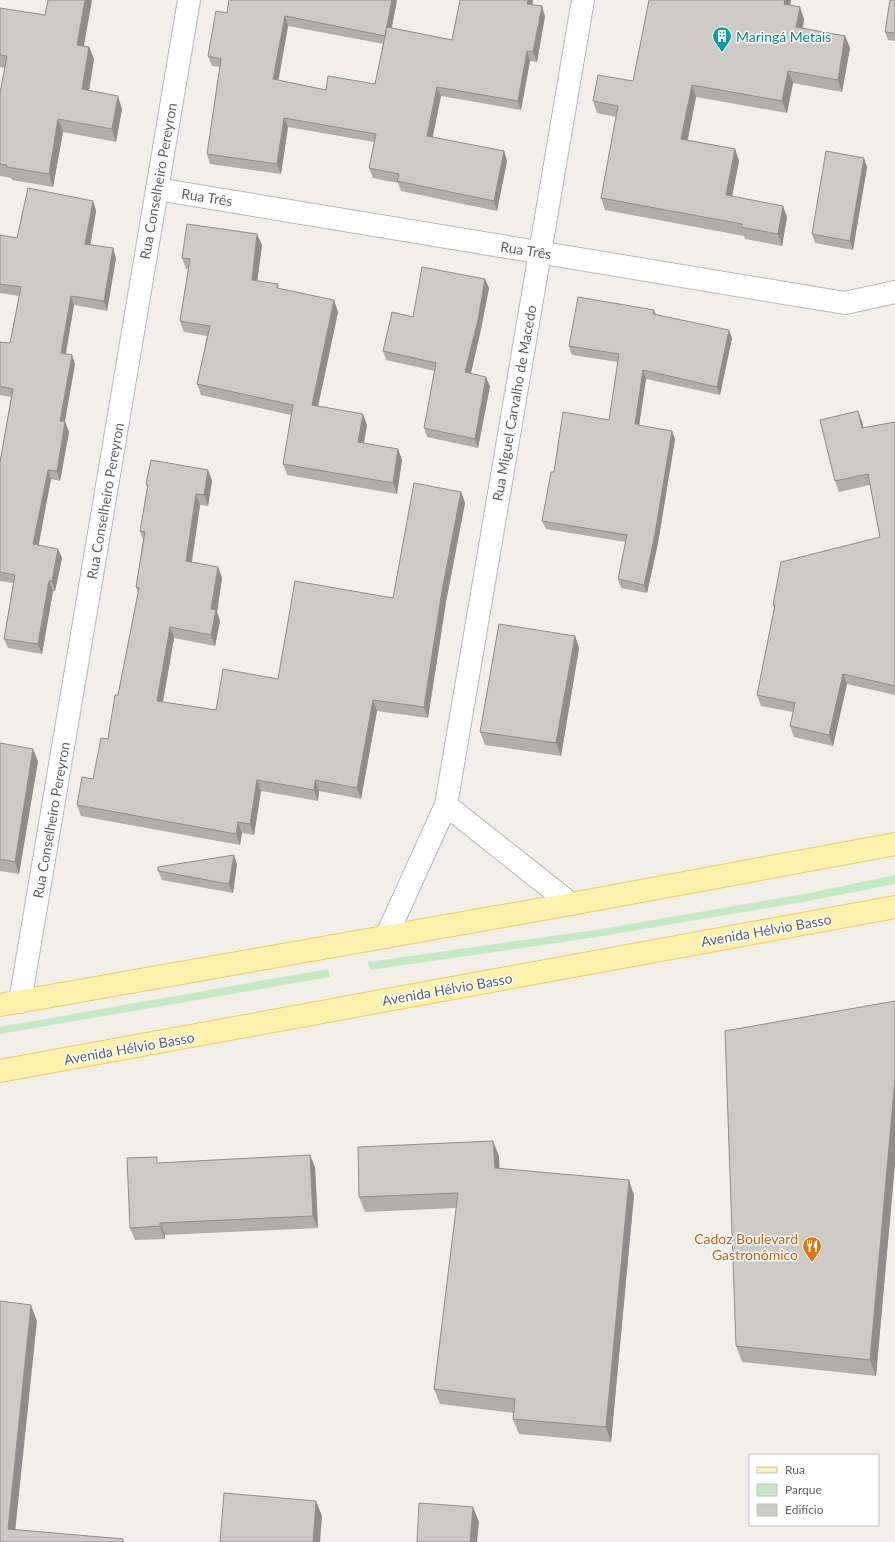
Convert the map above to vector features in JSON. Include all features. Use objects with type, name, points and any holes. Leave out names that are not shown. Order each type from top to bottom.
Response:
[{"type":"main road","points":[[10,1004],[571,904],[895,844]]},
{"type":"main road","name":"Avenida Hélvio Basso","points":[[0,1071],[895,907]]},
{"type":"street","name":"Rua Conselheiro Pereyron","points":[[10,1004],[157,189],[189,0]]},
{"type":"street","name":"Rua Miguel Carvalho de Macedo","points":[[386,937],[446,805],[583,0]]},
{"type":"street","name":"Rua Três","points":[[157,189],[845,303],[895,292]]},
{"type":"street","points":[[446,805],[571,904]]},
{"type":"green space","points":[[895,875],[895,884],[808,901],[597,937],[370,970],[368,962],[595,930],[805,894]]},
{"type":"green space","points":[[328,969],[330,977],[0,1034],[0,1027]]},
{"type":"building","points":[[48,0],[85,0],[77,45],[89,47],[82,89],[118,96],[112,129],[58,119],[49,174],[7,167],[7,165],[0,164],[0,93],[7,56],[0,55],[0,8],[45,15]]},
{"type":"building","points":[[229,0],[392,0],[385,36],[285,16],[273,79],[326,90],[328,76],[375,84],[387,27],[452,40],[460,0],[528,0],[527,4],[542,6],[533,52],[527,51],[518,101],[437,87],[427,136],[504,151],[494,201],[397,181],[399,174],[369,168],[376,134],[284,118],[277,164],[207,154],[221,59],[208,56],[216,11],[227,13]]},
{"type":"building","points":[[649,0],[785,0],[784,4],[800,7],[796,27],[845,36],[838,80],[788,71],[782,101],[692,85],[681,139],[735,149],[726,195],[783,206],[778,234],[741,227],[742,224],[601,198],[618,106],[593,101],[598,75],[633,81]]},
{"type":"building","points":[[890,0],[895,0],[895,33],[885,32]]},
{"type":"building","points":[[826,151],[864,158],[850,241],[812,234]]},
{"type":"building","points":[[28,188],[93,201],[85,244],[113,248],[104,301],[71,296],[61,353],[72,355],[60,421],[65,422],[57,471],[48,470],[33,544],[58,549],[52,581],[49,581],[38,644],[4,639],[15,575],[0,572],[0,462],[13,389],[0,386],[0,342],[10,343],[21,287],[0,284],[0,235],[17,238]]},
{"type":"building","points":[[187,224],[257,234],[252,280],[278,284],[277,288],[334,300],[312,405],[363,414],[358,442],[398,449],[393,483],[283,464],[293,405],[197,384],[210,326],[180,321],[190,259],[182,258]]},
{"type":"building","points":[[422,267],[485,279],[478,320],[465,372],[486,377],[475,439],[424,428],[436,363],[383,351],[392,312],[413,317]]},
{"type":"building","points":[[578,297],[654,310],[653,314],[729,330],[717,387],[643,370],[635,424],[672,431],[655,534],[644,585],[618,579],[627,535],[542,521],[551,472],[554,472],[563,412],[609,420],[619,354],[569,346]]},
{"type":"building","points":[[858,411],[862,428],[895,422],[895,686],[843,674],[829,735],[790,726],[795,703],[757,695],[775,605],[773,605],[781,562],[880,537],[868,474],[835,481],[820,420]]},
{"type":"building","points":[[151,460],[208,470],[204,495],[196,494],[186,561],[218,567],[211,609],[216,610],[211,635],[170,627],[157,701],[216,710],[223,669],[278,679],[295,581],[393,598],[414,483],[461,492],[442,591],[424,707],[373,700],[357,788],[315,780],[314,790],[257,780],[250,824],[238,822],[236,834],[77,805],[82,777],[93,779],[101,738],[108,739],[115,695],[118,695],[139,588],[136,587],[145,532],[140,531],[148,485],[146,484]]},
{"type":"building","points":[[499,624],[575,636],[556,743],[480,732]]},
{"type":"building","points":[[0,743],[33,749],[15,862],[0,859]]},
{"type":"building","points":[[234,855],[229,884],[158,871],[158,867]]},
{"type":"building","name":"Cadoz Boulevard Gastronômico","points":[[895,1001],[895,1079],[870,1360],[736,1346],[725,1031]]},
{"type":"building","points":[[493,1141],[495,1168],[629,1180],[606,1427],[513,1419],[515,1399],[434,1389],[458,1193],[359,1197],[358,1147]]},
{"type":"building","points":[[310,1155],[313,1216],[160,1223],[160,1226],[130,1228],[127,1158],[157,1157],[157,1163]]},
{"type":"building","points":[[0,1301],[31,1305],[8,1529],[123,1539],[123,1542],[0,1542]]},
{"type":"building","points":[[224,1493],[316,1501],[313,1542],[220,1542]]},
{"type":"building","points":[[419,1503],[473,1507],[470,1542],[417,1542]]},
{"type":"place","name":"Maringá Metais","points":[[722,53]]},
{"type":"place","name":"Cadoz Boulevard Gastronômico","points":[[812,1263]]}]
